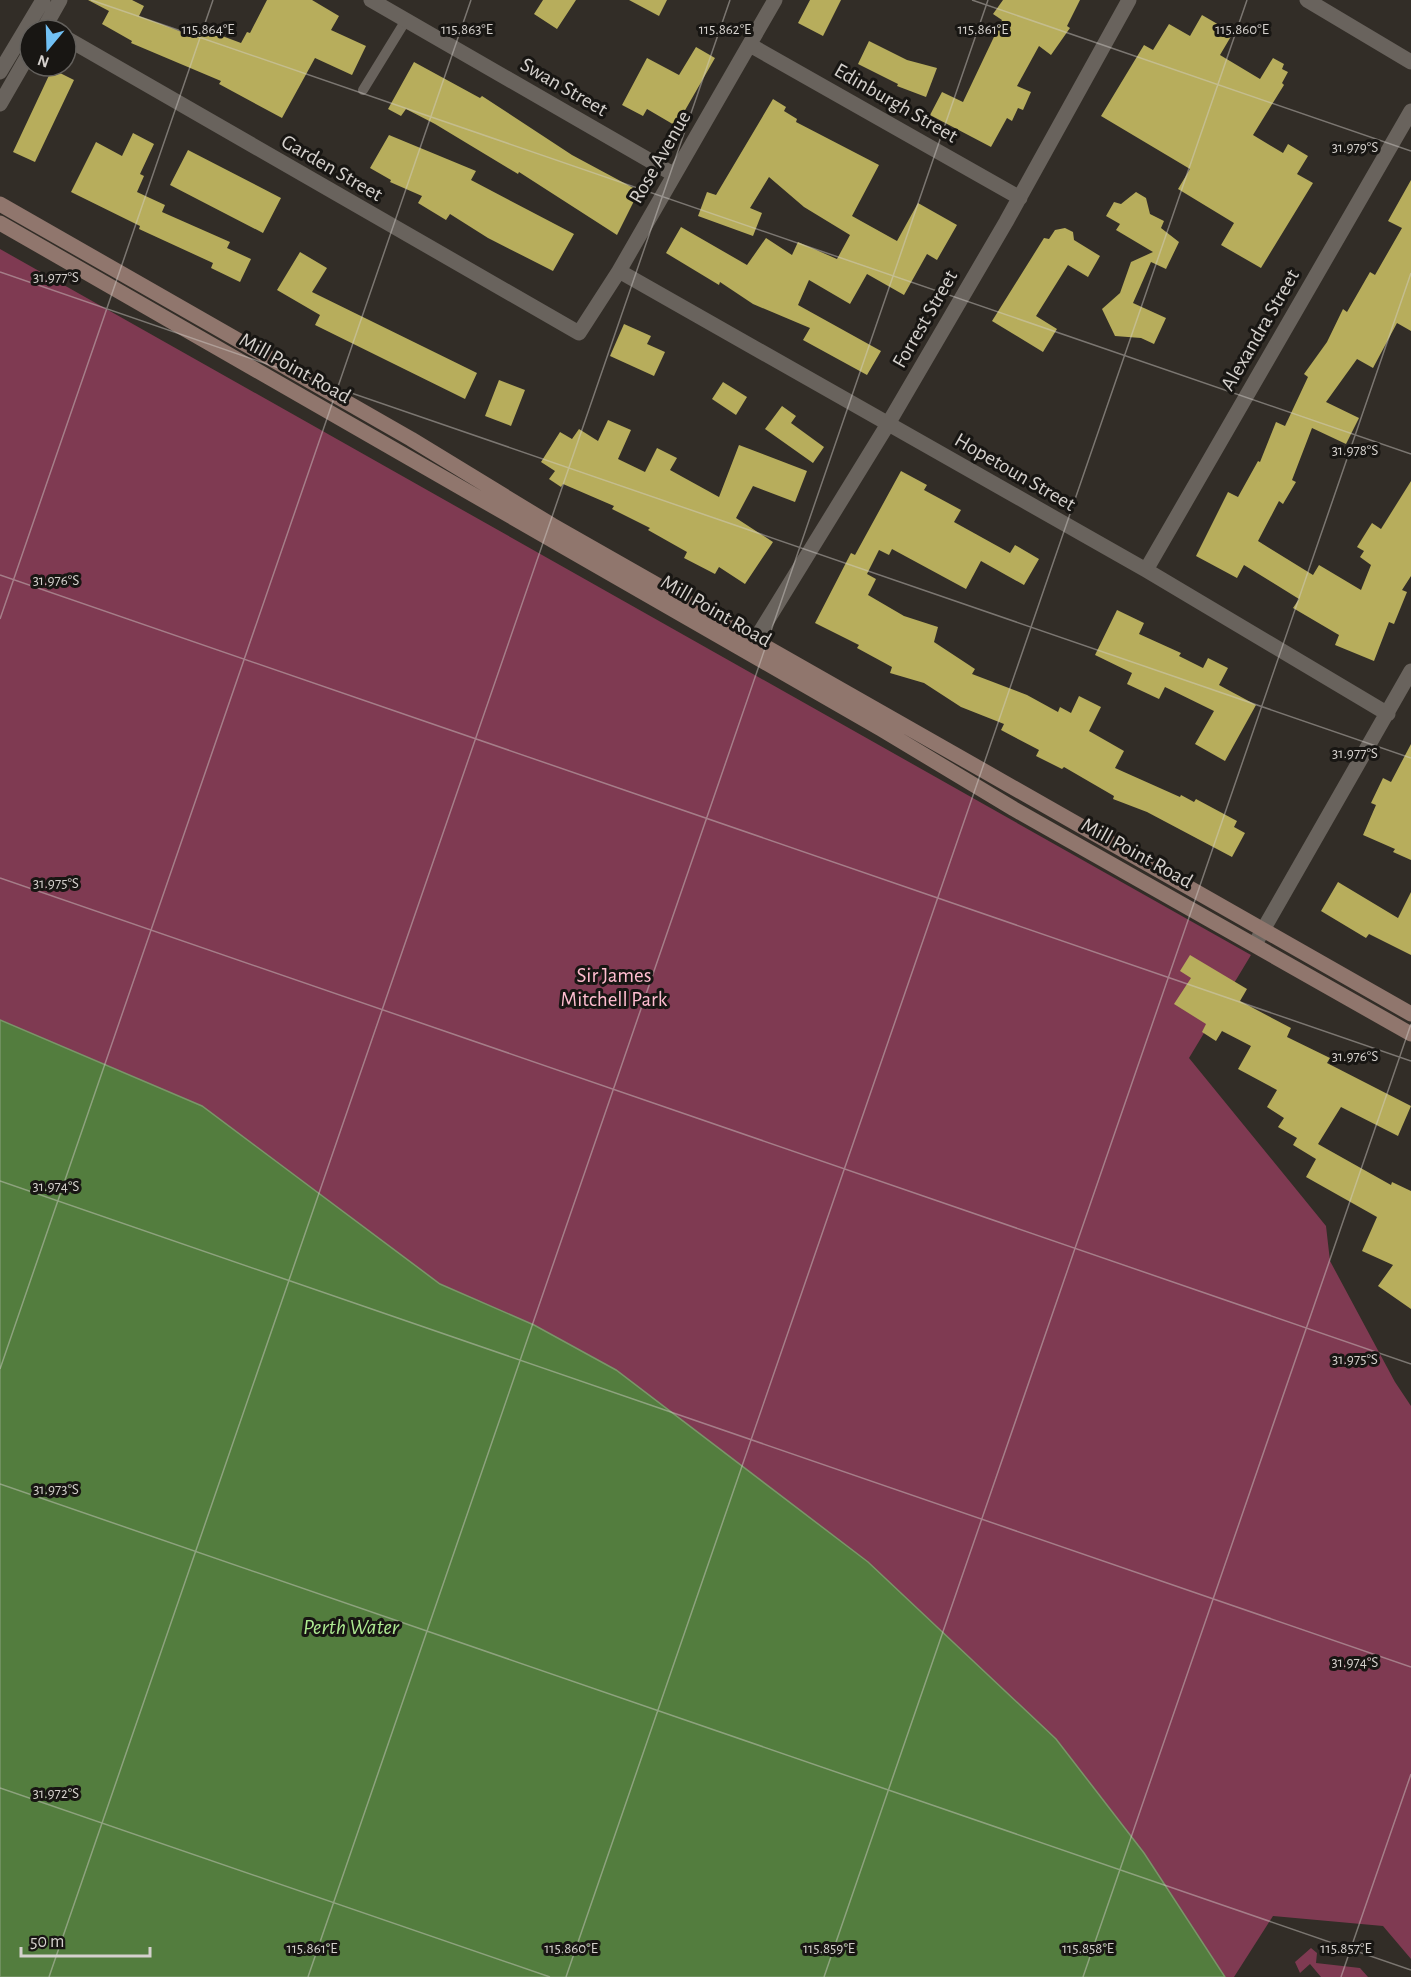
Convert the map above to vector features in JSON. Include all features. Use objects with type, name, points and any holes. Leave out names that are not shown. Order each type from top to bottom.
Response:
[{"type":"main road","name":"Mill Point Road","points":[[0,204],[411,439],[1014,809],[1411,1034]]},
{"type":"main road","name":"Mill Point Road","points":[[0,223],[751,647],[1263,929],[1411,1014]]},
{"type":"street","points":[[43,0],[43,18]]},
{"type":"street","points":[[48,18],[60,0]]},
{"type":"street","name":"Swan Street","points":[[371,0],[673,174]]},
{"type":"street","name":"Rose Avenue","points":[[579,333],[619,271],[775,0]]},
{"type":"street","name":"Forrest Street","points":[[751,647],[888,424],[1020,198],[1129,0]]},
{"type":"street","points":[[1307,0],[1411,62]]},
{"type":"street","name":"Garden Street","points":[[78,45],[579,333]]},
{"type":"street","name":"Edinburgh Street","points":[[750,45],[1020,198]]},
{"type":"street","points":[[0,72],[18,53]]},
{"type":"street","points":[[0,104],[18,73]]},
{"type":"street","name":"Alexandra Street","points":[[1146,570],[1411,111]]},
{"type":"street","name":"Hopetoun Street","points":[[619,271],[1146,570],[1388,714]]},
{"type":"street","points":[[1255,944],[1388,714],[1405,695],[1411,671]]},
{"type":"lane","points":[[363,90],[406,20]]},
{"type":"green space","name":"Sir James Mitchell Park","points":[[0,249],[1251,955],[1189,1058],[1326,1226],[1330,1261],[1395,1382],[1411,1406],[1411,1959],[1383,1926],[1273,1916],[1234,1977],[1225,1977],[1144,1853],[1056,1739],[616,1370],[534,1325],[440,1284],[202,1106],[0,1020]]},
{"type":"green space","points":[[1311,1948],[1317,1953],[1316,1963],[1360,1968],[1368,1977],[1321,1977],[1310,1964],[1300,1973],[1295,1962]]},
{"type":"water","name":"Perth Water","points":[[0,1020],[202,1106],[440,1284],[534,1325],[616,1370],[868,1562],[1056,1739],[1144,1853],[1225,1977],[0,1977]]},
{"type":"building","points":[[88,0],[132,0],[144,6],[139,16],[197,38],[201,28],[241,43],[247,32],[250,33],[267,0],[312,0],[339,16],[331,30],[366,46],[352,75],[315,58],[282,118],[219,84],[221,81],[131,43],[132,41],[102,24],[109,11]]},
{"type":"building","points":[[543,0],[576,0],[557,29],[534,14]]},
{"type":"building","points":[[629,0],[667,0],[659,16]]},
{"type":"building","points":[[810,0],[841,0],[823,36],[798,23]]},
{"type":"building","points":[[1003,0],[1080,0],[1067,26],[1070,28],[1051,55],[1039,46],[1017,86],[1031,92],[1023,110],[1018,108],[1012,121],[1007,118],[991,147],[930,115],[942,92],[963,102],[1002,20],[993,14]]},
{"type":"building","points":[[1202,15],[1233,33],[1220,55],[1260,79],[1273,58],[1284,64],[1282,69],[1288,72],[1282,83],[1284,85],[1253,135],[1283,153],[1288,144],[1308,156],[1297,174],[1313,183],[1261,268],[1221,245],[1234,223],[1178,189],[1190,169],[1101,116],[1144,45],[1153,50],[1169,24],[1190,36]]},
{"type":"building","points":[[869,41],[907,60],[937,68],[926,97],[897,86],[898,84],[858,64]]},
{"type":"building","points":[[696,47],[715,58],[676,126],[647,109],[643,116],[622,105],[647,58],[679,75]]},
{"type":"building","points":[[414,62],[480,98],[482,96],[572,155],[639,191],[617,235],[519,172],[518,174],[435,124],[406,109],[401,116],[388,109]]},
{"type":"building","points":[[48,78],[74,80],[35,162],[13,152]]},
{"type":"building","points":[[773,99],[786,107],[784,111],[797,119],[796,122],[879,165],[852,216],[897,241],[918,203],[957,225],[937,260],[927,254],[904,295],[867,274],[850,304],[809,280],[798,305],[881,351],[867,375],[803,340],[810,328],[753,304],[720,282],[719,285],[666,253],[681,227],[747,265],[766,238],[792,255],[798,242],[837,259],[850,235],[804,207],[769,177],[750,208],[762,213],[753,236],[698,216],[707,192],[716,195]]},
{"type":"building","points":[[133,133],[154,144],[140,174],[144,176],[137,192],[165,205],[162,212],[230,242],[227,248],[251,259],[240,282],[211,268],[213,263],[139,229],[140,226],[71,192],[96,142],[122,156]]},
{"type":"building","points":[[389,135],[476,171],[471,180],[574,234],[553,271],[488,238],[450,214],[446,220],[418,203],[422,196],[390,182],[391,180],[370,168]]},
{"type":"building","points":[[188,150],[281,198],[263,233],[170,185]]},
{"type":"building","points":[[1411,180],[1411,331],[1397,323],[1373,368],[1357,359],[1326,402],[1359,418],[1346,444],[1312,428],[1292,480],[1296,482],[1283,504],[1279,501],[1258,541],[1313,575],[1319,565],[1361,590],[1371,565],[1360,557],[1364,551],[1357,547],[1372,523],[1381,529],[1411,481],[1411,576],[1402,590],[1407,592],[1394,624],[1389,622],[1374,661],[1335,645],[1339,635],[1293,608],[1299,599],[1244,565],[1237,578],[1196,556],[1228,492],[1238,497],[1258,461],[1260,462],[1276,422],[1285,426],[1308,377],[1304,374],[1327,342],[1343,309],[1347,312],[1370,272],[1375,275],[1402,228],[1388,221]]},
{"type":"building","points":[[1136,192],[1146,198],[1150,214],[1164,221],[1161,228],[1179,242],[1166,269],[1151,262],[1133,303],[1166,318],[1154,344],[1141,338],[1115,336],[1102,309],[1120,293],[1131,262],[1153,252],[1116,230],[1120,224],[1106,216],[1114,202],[1121,204]]},
{"type":"building","points":[[1065,228],[1073,232],[1074,240],[1100,256],[1088,277],[1068,265],[1036,316],[1057,329],[1043,352],[992,321],[1044,238],[1049,239],[1055,230]]},
{"type":"building","points":[[300,252],[327,268],[312,292],[477,373],[465,399],[315,325],[320,315],[277,290]]},
{"type":"building","points":[[624,324],[651,336],[647,344],[665,352],[654,376],[610,356]]},
{"type":"building","points":[[499,380],[525,390],[511,426],[485,416]]},
{"type":"building","points":[[723,382],[747,397],[736,415],[712,399]]},
{"type":"building","points":[[782,406],[796,416],[791,423],[824,447],[813,463],[765,429]]},
{"type":"building","points":[[608,420],[631,430],[618,459],[645,472],[657,448],[677,458],[670,470],[719,497],[739,445],[807,471],[795,502],[753,486],[736,518],[773,542],[745,584],[719,567],[715,574],[684,558],[687,552],[648,530],[650,528],[612,509],[614,506],[563,484],[561,487],[549,479],[555,471],[541,462],[560,432],[572,439],[579,429],[598,441]]},
{"type":"building","points":[[901,471],[927,485],[924,490],[961,510],[954,522],[1010,553],[1015,545],[1039,559],[1024,585],[981,561],[966,589],[892,549],[889,555],[879,550],[867,574],[876,579],[868,595],[904,616],[938,627],[934,642],[975,669],[972,674],[1027,695],[1058,712],[1060,707],[1071,713],[1079,696],[1101,707],[1089,731],[1124,751],[1115,768],[1180,797],[1181,795],[1194,802],[1196,799],[1237,821],[1234,827],[1245,833],[1232,857],[1147,812],[1113,799],[1114,796],[1064,767],[1062,769],[1036,756],[1039,750],[1001,730],[1004,724],[961,707],[924,683],[890,673],[892,667],[857,648],[859,645],[815,623],[851,553],[855,555]]},
{"type":"building","points":[[1117,610],[1144,623],[1139,634],[1181,653],[1179,656],[1203,668],[1208,658],[1228,668],[1219,685],[1256,705],[1225,761],[1195,744],[1214,711],[1165,687],[1159,699],[1127,684],[1132,673],[1095,655]]},
{"type":"building","points":[[1411,744],[1411,860],[1393,852],[1395,849],[1363,835],[1376,805],[1371,803],[1383,778],[1391,782]]},
{"type":"building","points":[[1338,882],[1398,918],[1411,892],[1411,955],[1369,934],[1366,938],[1321,911]]},
{"type":"building","points":[[1190,955],[1247,989],[1240,1001],[1291,1028],[1287,1037],[1330,1058],[1327,1063],[1411,1106],[1398,1136],[1341,1107],[1318,1144],[1391,1185],[1392,1182],[1411,1191],[1411,1309],[1378,1286],[1393,1265],[1362,1251],[1377,1217],[1306,1177],[1316,1159],[1293,1145],[1297,1138],[1278,1127],[1284,1118],[1267,1107],[1277,1090],[1238,1069],[1251,1046],[1222,1031],[1216,1041],[1202,1032],[1206,1024],[1174,1004],[1191,978],[1180,971]]}]
